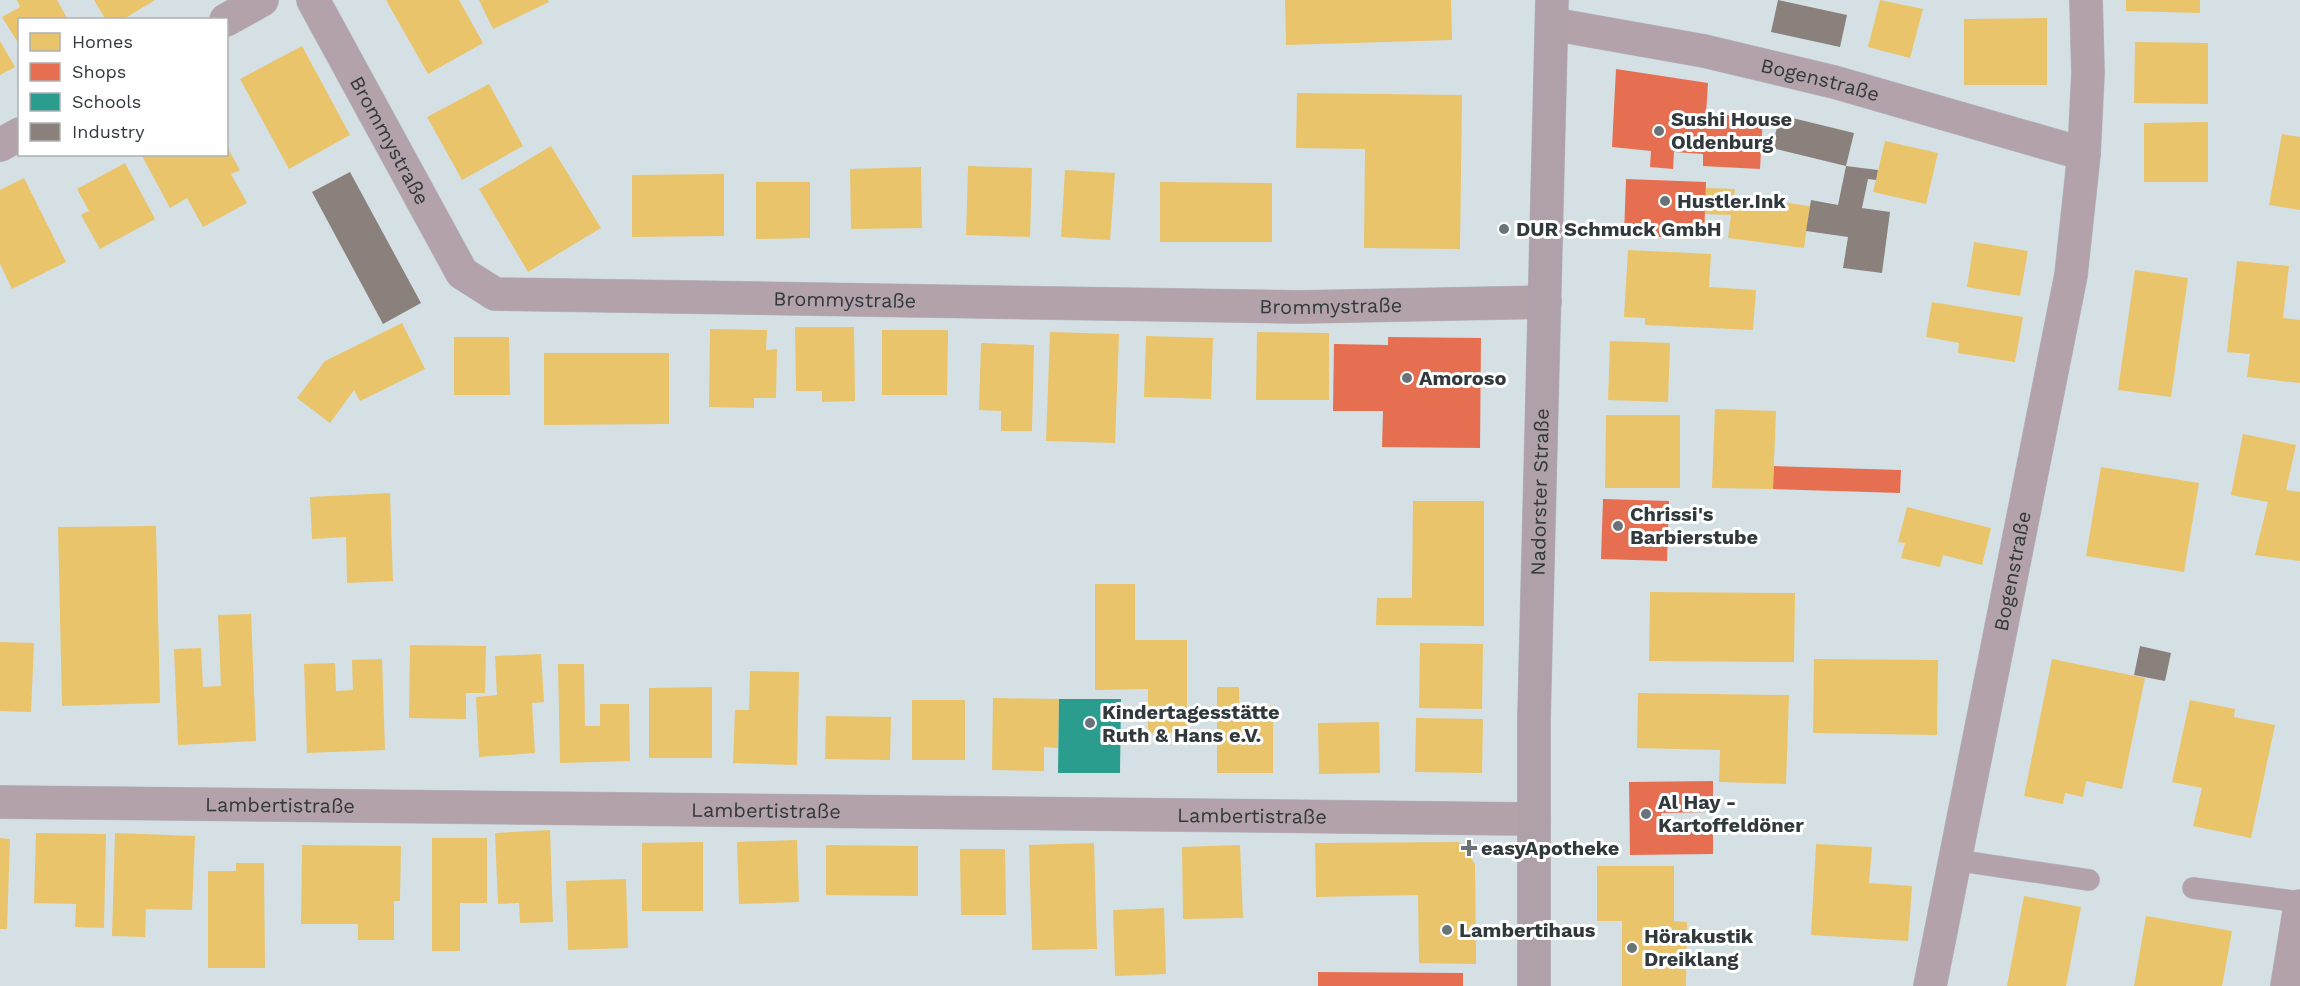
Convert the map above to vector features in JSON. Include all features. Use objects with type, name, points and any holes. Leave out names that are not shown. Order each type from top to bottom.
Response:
[{"type":"street","points":[[228,19],[262,0]]},
{"type":"street","name":"Brommystraße","points":[[313,0],[462,273],[495,294],[1299,307],[1545,302]]},
{"type":"street","name":"Bogenstraße","points":[[1930,986],[2071,275],[2084,154],[2088,73],[2086,0]]},
{"type":"street","name":"Nadorster Straße","points":[[1534,986],[1534,706],[1552,12]]},
{"type":"street","name":"Bogenstraße","points":[[1552,12],[1834,82],[2084,154]]},
{"type":"street","points":[[0,145],[18,135]]},
{"type":"street","name":"Lambertistraße","points":[[0,802],[1534,819]]},
{"type":"street","points":[[2287,986],[2300,904]]},
{"type":"lane","points":[[1955,860],[2089,880]]},
{"type":"lane","points":[[2193,888],[2300,904]]},
{"type":"building: Homes","points":[[17,0],[57,0],[67,18],[18,18],[18,43],[2,17],[20,7]]},
{"type":"building: Homes","points":[[94,0],[155,0],[125,18],[105,18]]},
{"type":"building: Homes","points":[[386,0],[459,0],[483,43],[428,74]]},
{"type":"building: Homes","points":[[479,0],[548,0],[549,2],[493,29]]},
{"type":"building: Homes","points":[[1285,0],[1451,0],[1452,40],[1286,45]]},
{"type":"building: Homes","points":[[1880,0],[1923,9],[1910,58],[1868,47]]},
{"type":"building: Homes","points":[[2126,0],[2200,0],[2200,13],[2126,11]]},
{"type":"building: Homes","points":[[2047,18],[2047,85],[1964,85],[1964,19]]},
{"type":"building: Homes","points":[[0,41],[15,67],[0,75]]},
{"type":"building: Homes","points":[[2135,42],[2208,43],[2208,104],[2134,103]]},
{"type":"building: Homes","points":[[302,46],[350,135],[289,169],[240,79]]},
{"type":"building: Homes","points":[[489,84],[523,146],[462,180],[427,117]]},
{"type":"building: Homes","points":[[1297,93],[1462,95],[1460,249],[1364,248],[1365,149],[1296,148]]},
{"type":"building: Homes","points":[[2208,122],[2208,182],[2144,182],[2144,123]]},
{"type":"building: Homes","points":[[2282,134],[2300,137],[2300,210],[2269,205]]},
{"type":"building: Homes","points":[[1885,141],[1938,153],[1926,204],[1873,192]]},
{"type":"building: Homes","points":[[551,146],[601,228],[528,272],[479,189]]},
{"type":"building: Homes","points":[[228,149],[240,170],[231,174],[247,203],[203,227],[187,198],[170,208],[142,156],[228,156]]},
{"type":"building: Homes","points":[[125,163],[155,219],[100,249],[81,215],[89,211],[77,189]]},
{"type":"building: Homes","points":[[968,166],[1032,168],[1030,237],[966,235]]},
{"type":"building: Homes","points":[[921,167],[922,228],[851,229],[850,169]]},
{"type":"building: Homes","points":[[1065,170],[1115,173],[1110,240],[1061,237]]},
{"type":"building: Homes","points":[[724,174],[724,236],[632,237],[632,175]]},
{"type":"building: Homes","points":[[24,178],[66,262],[12,289],[0,264],[0,190]]},
{"type":"building: Homes","points":[[756,182],[810,182],[810,238],[756,239]]},
{"type":"building: Homes","points":[[1160,182],[1272,183],[1272,242],[1160,242]]},
{"type":"building: Homes","points":[[1706,188],[1735,189],[1734,196],[1810,206],[1804,248],[1728,238],[1731,215],[1705,214]]},
{"type":"building: Homes","points":[[1974,242],[2028,251],[2020,296],[1967,287]]},
{"type":"building: Homes","points":[[1628,250],[1711,254],[1709,287],[1756,290],[1753,330],[1645,325],[1645,318],[1624,317]]},
{"type":"building: Homes","points":[[2237,261],[2289,266],[2283,318],[2300,320],[2300,383],[2247,377],[2250,354],[2227,352]]},
{"type":"building: Homes","points":[[2135,270],[2188,278],[2171,397],[2118,390]]},
{"type":"building: Homes","points":[[1932,302],[2023,317],[2015,362],[1958,353],[1959,343],[1926,337]]},
{"type":"building: Homes","points":[[402,323],[425,369],[360,401],[354,390],[330,423],[297,398],[325,361]]},
{"type":"building: Homes","points":[[795,327],[854,327],[855,401],[822,402],[822,391],[796,391]]},
{"type":"building: Homes","points":[[710,329],[767,330],[766,350],[777,349],[776,398],[754,398],[754,408],[709,407]]},
{"type":"building: Homes","points":[[882,330],[948,330],[947,395],[882,395]]},
{"type":"building: Homes","points":[[1050,332],[1119,334],[1115,443],[1046,441]]},
{"type":"building: Homes","points":[[1257,332],[1329,333],[1329,400],[1256,400]]},
{"type":"building: Homes","points":[[1146,336],[1213,338],[1211,399],[1144,397]]},
{"type":"building: Homes","points":[[454,337],[509,337],[510,395],[454,395]]},
{"type":"building: Homes","points":[[1610,341],[1670,343],[1668,402],[1608,400]]},
{"type":"building: Homes","points":[[981,343],[1034,345],[1032,431],[1001,431],[1001,411],[979,410]]},
{"type":"building: Homes","points":[[544,353],[669,353],[669,424],[544,425]]},
{"type":"building: Homes","points":[[1715,409],[1776,411],[1773,489],[1712,488]]},
{"type":"building: Homes","points":[[1606,415],[1680,415],[1680,488],[1605,488]]},
{"type":"building: Homes","points":[[2243,434],[2296,445],[2286,490],[2300,492],[2300,561],[2255,555],[2268,502],[2231,495]]},
{"type":"building: Homes","points":[[2101,467],[2199,483],[2184,572],[2086,556]]},
{"type":"building: Homes","points":[[390,493],[393,581],[347,583],[346,537],[312,539],[310,497]]},
{"type":"building: Homes","points":[[1413,501],[1484,501],[1484,626],[1376,625],[1377,598],[1412,598]]},
{"type":"building: Homes","points":[[1907,507],[1991,528],[1982,565],[1943,555],[1940,567],[1901,558],[1905,543],[1898,542]]},
{"type":"building: Homes","points":[[156,526],[160,703],[62,706],[58,527]]},
{"type":"building: Homes","points":[[1095,584],[1135,584],[1135,640],[1187,640],[1187,733],[1148,733],[1148,689],[1095,690]]},
{"type":"building: Homes","points":[[1650,592],[1795,593],[1794,662],[1649,661]]},
{"type":"building: Homes","points":[[251,614],[256,741],[178,745],[174,649],[201,648],[203,687],[221,686],[218,615]]},
{"type":"building: Homes","points":[[0,642],[34,643],[31,712],[0,711]]},
{"type":"building: Homes","points":[[1420,643],[1483,644],[1482,709],[1419,708]]},
{"type":"building: Homes","points":[[410,645],[486,646],[485,693],[466,693],[466,719],[409,718]]},
{"type":"building: Homes","points":[[541,654],[544,702],[532,703],[535,753],[479,757],[476,697],[497,695],[495,656]]},
{"type":"building: Homes","points":[[382,659],[385,750],[307,753],[304,664],[335,663],[336,691],[353,690],[352,660]]},
{"type":"building: Homes","points":[[1814,659],[1938,660],[1937,735],[1813,733]]},
{"type":"building: Homes","points":[[2052,659],[2145,678],[2122,789],[2086,781],[2083,797],[2065,793],[2063,804],[2024,796]]},
{"type":"building: Homes","points":[[558,664],[584,664],[585,726],[600,726],[600,704],[629,704],[630,761],[560,763]]},
{"type":"building: Homes","points":[[750,671],[799,672],[797,765],[733,763],[735,710],[749,710]]},
{"type":"building: Homes","points":[[712,687],[712,758],[649,758],[649,688]]},
{"type":"building: Homes","points":[[1217,687],[1239,687],[1239,706],[1273,706],[1273,773],[1217,773]]},
{"type":"building: Homes","points":[[1638,693],[1789,695],[1786,784],[1719,782],[1720,750],[1637,748]]},
{"type":"building: Homes","points":[[993,698],[1059,699],[1058,748],[1044,747],[1044,771],[992,770]]},
{"type":"building: Homes","points":[[912,700],[965,700],[965,760],[912,760]]},
{"type":"building: Homes","points":[[2190,700],[2235,709],[2234,717],[2275,725],[2251,838],[2193,826],[2202,788],[2172,782]]},
{"type":"building: Homes","points":[[826,716],[891,717],[890,760],[825,759]]},
{"type":"building: Homes","points":[[1416,718],[1483,719],[1482,773],[1415,772]]},
{"type":"building: Homes","points":[[1379,722],[1380,773],[1319,774],[1318,723]]},
{"type":"building: Homes","points":[[550,830],[553,922],[520,923],[519,903],[498,904],[495,833]]},
{"type":"building: Homes","points":[[36,833],[106,834],[104,928],[75,927],[76,904],[34,903]]},
{"type":"building: Homes","points":[[115,833],[195,836],[192,910],[146,909],[145,937],[112,936]]},
{"type":"building: Homes","points":[[0,838],[10,839],[7,929],[0,929]]},
{"type":"building: Homes","points":[[432,838],[487,838],[487,903],[460,903],[460,951],[432,951]]},
{"type":"building: Homes","points":[[797,840],[799,902],[739,904],[737,842]]},
{"type":"building: Homes","points":[[703,842],[703,911],[642,911],[642,843]]},
{"type":"building: Homes","name":"Lambertihaus","points":[[1459,842],[1475,864],[1476,964],[1419,963],[1418,895],[1316,897],[1315,843]]},
{"type":"building: Homes","points":[[1094,843],[1097,949],[1032,950],[1029,845]]},
{"type":"building: Homes","points":[[1816,844],[1872,847],[1869,883],[1912,886],[1908,941],[1811,935]]},
{"type":"building: Homes","points":[[302,845],[401,846],[400,901],[394,901],[394,940],[358,940],[358,924],[301,924]]},
{"type":"building: Homes","points":[[826,845],[918,846],[918,896],[826,895]]},
{"type":"building: Homes","points":[[1240,845],[1243,918],[1183,919],[1182,847]]},
{"type":"building: Homes","points":[[960,849],[1005,849],[1006,915],[961,915]]},
{"type":"building: Homes","points":[[236,863],[264,863],[265,968],[208,968],[208,871],[236,871]]},
{"type":"building: Homes","points":[[1597,866],[1674,866],[1674,921],[1687,922],[1686,986],[1622,986],[1622,921],[1597,921]]},
{"type":"building: Homes","points":[[626,879],[628,948],[568,950],[566,881]]},
{"type":"building: Homes","points":[[2024,896],[2081,907],[2066,986],[2007,986]]},
{"type":"building: Homes","points":[[1164,908],[1166,974],[1115,976],[1113,910]]},
{"type":"building: Homes","points":[[2146,916],[2232,931],[2222,986],[2134,986]]},
{"type":"building: Shops","name":"Sushi House Oldenburg","points":[[1616,69],[1708,83],[1706,114],[1763,117],[1760,169],[1703,166],[1703,154],[1674,152],[1673,169],[1650,167],[1651,151],[1612,147]]},
{"type":"building: Shops","name":"Hustler.Ink","points":[[1626,179],[1706,182],[1704,238],[1624,236]]},
{"type":"building: Shops","name":"Amoroso","points":[[1388,337],[1481,338],[1480,448],[1382,447],[1383,411],[1333,411],[1334,344],[1388,345]]},
{"type":"building: Shops","points":[[1774,466],[1901,470],[1900,493],[1773,489]]},
{"type":"building: Shops","points":[[1603,499],[1669,501],[1667,561],[1601,559]]},
{"type":"building: Shops","points":[[1713,781],[1713,812],[1661,813],[1662,826],[1713,825],[1713,854],[1630,855],[1629,782]]},
{"type":"building: Shops","points":[[1318,972],[1463,973],[1463,986],[1318,986]]},
{"type":"building: Schools","name":"Kindertagesstätte Ruth & Hans e.V.","points":[[1059,699],[1121,699],[1120,773],[1058,773]]},
{"type":"building: Industry","points":[[1778,0],[1847,15],[1840,47],[1771,32]]},
{"type":"building: Industry","points":[[1780,115],[1854,133],[1846,166],[1772,148]]},
{"type":"building: Industry","points":[[1846,166],[1878,170],[1876,180],[1868,179],[1862,208],[1890,212],[1882,273],[1843,268],[1848,237],[1806,231],[1811,200],[1838,205]]},
{"type":"building: Industry","points":[[350,172],[421,303],[383,324],[312,192]]},
{"type":"building: Industry","points":[[2140,646],[2171,653],[2165,681],[2134,675]]},
{"type":"place","name":"Sushi House Oldenburg","points":[[1659,131]]},
{"type":"place","name":"Hustler.Ink","points":[[1665,201]]},
{"type":"place","name":"DUR Schmuck GmbH","points":[[1504,229]]},
{"type":"place","name":"Amoroso","points":[[1407,378]]},
{"type":"place","name":"Chrissi's Barbierstube","points":[[1618,526]]},
{"type":"place","name":"Kindertagesstätte Ruth & Hans e.V.","points":[[1090,723]]},
{"type":"place","name":"Al Hay - Kartoffeldöner","points":[[1646,814]]},
{"type":"place","name":"easyApotheke","points":[[1469,848]]},
{"type":"place","name":"Lambertihaus","points":[[1447,930]]},
{"type":"place","name":"Hörakustik Dreiklang","points":[[1632,948]]}]
